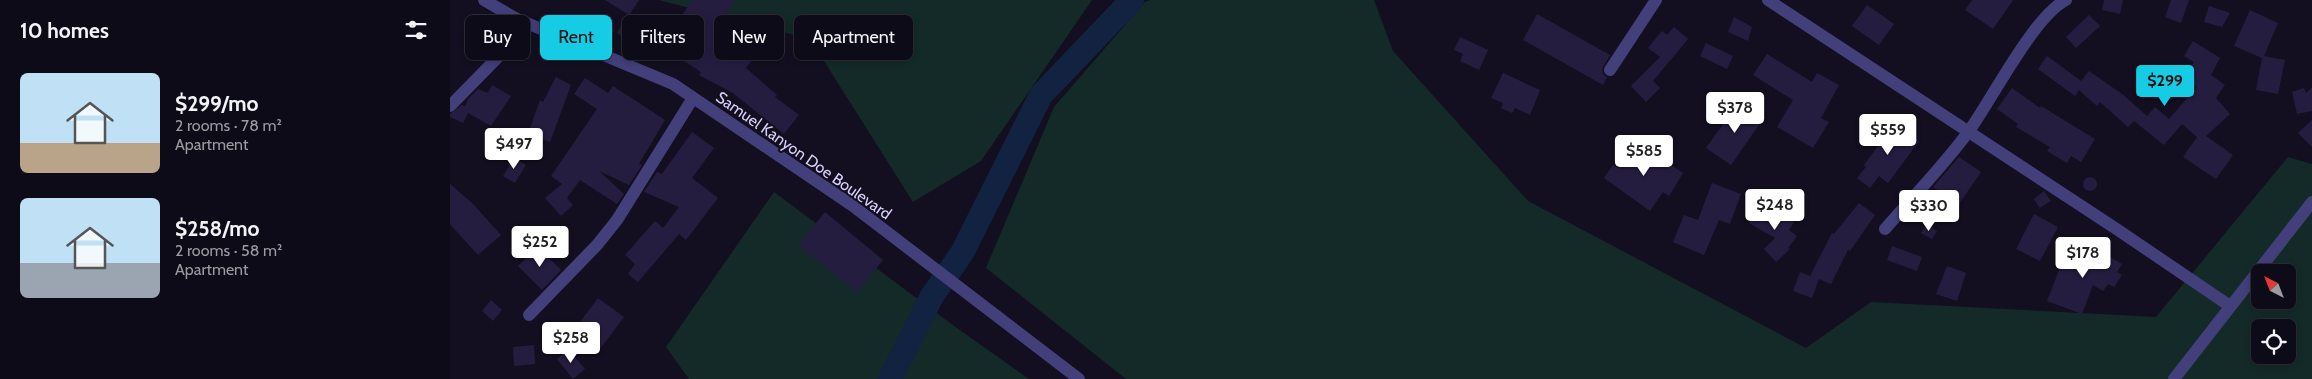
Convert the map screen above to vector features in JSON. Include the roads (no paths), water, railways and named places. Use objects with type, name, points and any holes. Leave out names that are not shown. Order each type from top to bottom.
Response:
[{"type":"street","name":"Samuel Kanyon Doe Boulevard","points":[[484,0],[510,15]]},
{"type":"street","points":[[1610,70],[1656,0]]},
{"type":"street","points":[[1768,0],[2230,306]]},
{"type":"street","points":[[1885,229],[1968,132],[2041,21],[2059,3],[2066,0]]},
{"type":"street","name":"Samuel Kanyon Doe Boulevard","points":[[530,24],[673,84],[853,206],[963,292],[1080,379]]},
{"type":"street","points":[[450,106],[495,60]]},
{"type":"street","points":[[529,315],[597,245],[617,220],[693,98]]},
{"type":"street","points":[[2174,379],[2312,202]]},
{"type":"waterway","points":[[890,379],[932,296],[962,253],[1041,95],[1132,0]]}]
